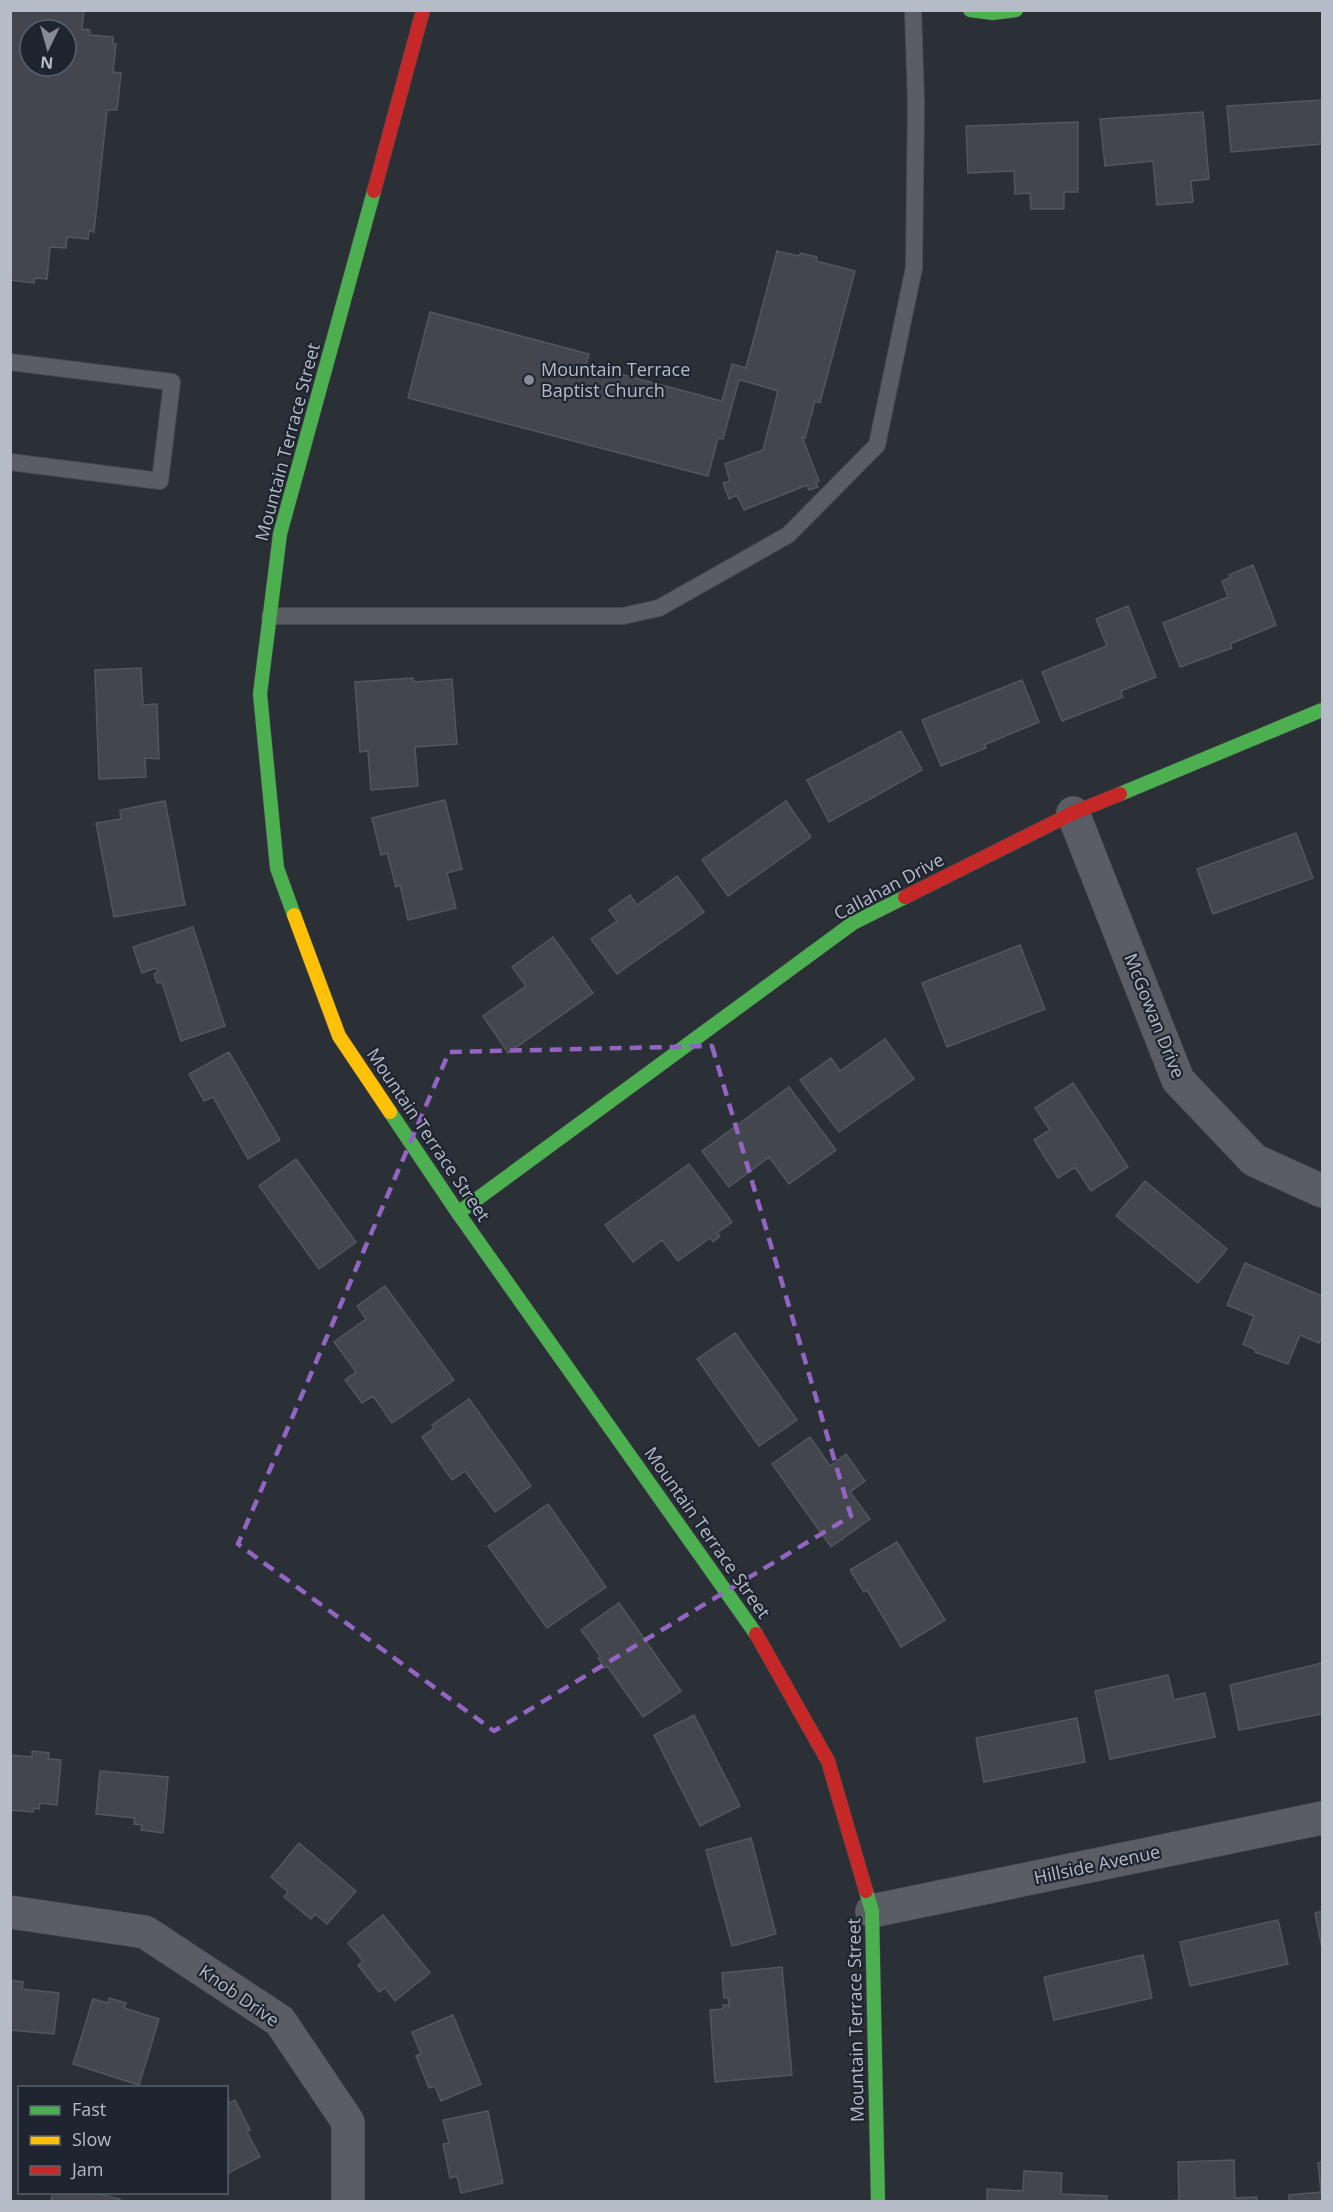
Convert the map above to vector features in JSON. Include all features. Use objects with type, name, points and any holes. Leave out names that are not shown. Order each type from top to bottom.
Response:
[{"type":"street","name":"Mountain Terrace Street","points":[[423,10],[280,534],[260,694],[277,868],[339,1036],[458,1213],[756,1633],[828,1761],[872,1911],[878,2202]]},
{"type":"street","points":[[970,10],[993,13],[1016,10]]},
{"type":"street","name":"Callahan Drive","points":[[458,1213],[853,923],[1073,813],[1323,710]]},
{"type":"street","name":"McGowan Drive","points":[[1073,813],[1178,1080],[1254,1160],[1323,1191]]},
{"type":"street","name":"Hillside Avenue","points":[[872,1911],[1323,1818]]},
{"type":"street","name":"Knob Drive","points":[[10,1912],[145,1932],[280,2021],[348,2122],[348,2202]]},
{"type":"lane","points":[[270,616],[623,616],[659,608],[788,535],[877,445],[914,268],[916,102],[913,10]]},
{"type":"lane","points":[[10,362],[172,382],[160,481],[10,462]]},
{"type":"highlighted area","points":[[712,1046],[851,1516],[494,1731],[238,1544],[449,1052]]},
{"type":"building","points":[[10,10],[84,10],[82,29],[90,30],[90,35],[113,37],[113,44],[116,44],[113,72],[121,73],[117,110],[107,110],[94,232],[89,231],[88,239],[67,237],[66,248],[50,247],[47,279],[35,278],[34,283],[10,280]]},
{"type":"building","points":[[1322,100],[1322,144],[1231,152],[1227,106]]},
{"type":"building","points":[[1203,112],[1209,179],[1191,181],[1193,202],[1157,205],[1153,161],[1105,166],[1100,119]]},
{"type":"building","points":[[1078,122],[1078,192],[1064,192],[1064,209],[1031,209],[1030,193],[1015,194],[1014,171],[968,173],[966,126]]},
{"type":"building","name":"Mountain Terrace Baptist Church","points":[[777,251],[817,257],[816,261],[855,271],[820,403],[815,401],[805,438],[802,437],[819,481],[816,482],[818,487],[809,490],[807,485],[744,510],[737,495],[729,499],[723,483],[730,481],[725,464],[763,450],[778,391],[744,381],[739,380],[723,439],[718,438],[708,476],[408,398],[430,312],[589,354],[586,365],[722,401],[732,364],[746,368]]},
{"type":"building","points":[[1253,565],[1276,625],[1230,644],[1232,648],[1180,667],[1163,623],[1228,597],[1222,581],[1230,578],[1229,575]]},
{"type":"building","points":[[1128,606],[1156,677],[1121,691],[1123,697],[1062,721],[1042,672],[1107,646],[1096,619]]},
{"type":"building","points":[[141,668],[143,705],[157,704],[159,759],[145,758],[146,777],[99,779],[95,670]]},
{"type":"building","points":[[413,678],[414,682],[452,679],[457,744],[415,747],[418,786],[371,790],[368,751],[360,752],[355,682]]},
{"type":"building","points":[[1022,680],[1039,722],[984,745],[986,748],[941,766],[922,720]]},
{"type":"building","points":[[901,731],[922,770],[829,822],[807,780]]},
{"type":"building","points":[[445,800],[462,869],[447,873],[456,908],[408,920],[400,885],[396,887],[387,853],[381,855],[372,818]]},
{"type":"building","points":[[165,801],[185,905],[114,917],[96,823],[121,819],[120,810]]},
{"type":"building","points":[[786,801],[811,837],[728,896],[702,860]]},
{"type":"building","points":[[1296,833],[1313,878],[1213,914],[1197,869]]},
{"type":"building","points":[[677,876],[704,912],[617,974],[591,939],[617,921],[609,910],[630,895],[637,905]]},
{"type":"building","points":[[193,927],[225,1026],[181,1041],[162,982],[157,983],[154,974],[158,972],[156,968],[142,973],[133,947]]},
{"type":"building","points":[[553,937],[593,993],[508,1053],[483,1016],[526,986],[512,967]]},
{"type":"building","points":[[1020,945],[1045,1009],[947,1047],[922,983]]},
{"type":"building","points":[[885,1039],[914,1079],[839,1132],[800,1080],[831,1058],[840,1071]]},
{"type":"building","points":[[229,1052],[280,1140],[248,1159],[213,1097],[204,1101],[189,1074]]},
{"type":"building","points":[[1073,1083],[1128,1167],[1091,1191],[1075,1167],[1058,1178],[1034,1140],[1050,1130],[1035,1108]]},
{"type":"building","points":[[789,1087],[836,1150],[789,1184],[769,1157],[729,1187],[702,1151]]},
{"type":"building","points":[[296,1159],[356,1242],[319,1269],[259,1186]]},
{"type":"building","points":[[689,1164],[732,1222],[717,1233],[720,1236],[713,1242],[710,1238],[678,1261],[662,1240],[633,1262],[605,1225]]},
{"type":"building","points":[[1145,1181],[1227,1249],[1198,1283],[1116,1216]]},
{"type":"building","points":[[1245,1263],[1322,1296],[1322,1336],[1319,1343],[1300,1335],[1288,1364],[1255,1352],[1256,1350],[1243,1344],[1254,1316],[1227,1305]]},
{"type":"building","points":[[385,1286],[454,1380],[392,1423],[373,1396],[362,1403],[345,1380],[356,1372],[334,1342],[366,1319],[357,1306]]},
{"type":"building","points":[[735,1333],[797,1420],[759,1446],[697,1359]]},
{"type":"building","points":[[469,1399],[531,1486],[495,1512],[465,1471],[452,1480],[422,1437],[434,1428],[432,1425]]},
{"type":"building","points":[[810,1437],[830,1466],[846,1454],[865,1481],[850,1492],[870,1519],[831,1547],[772,1464]]},
{"type":"building","points":[[548,1504],[606,1587],[547,1628],[488,1546]]},
{"type":"building","points":[[897,1542],[945,1620],[901,1647],[867,1590],[864,1592],[850,1570]]},
{"type":"building","points":[[619,1603],[681,1691],[643,1717],[607,1666],[605,1668],[598,1658],[601,1657],[581,1630]]},
{"type":"building","points":[[1322,1663],[1322,1714],[1239,1730],[1230,1685]]},
{"type":"building","points":[[1168,1675],[1174,1700],[1205,1693],[1215,1737],[1110,1759],[1095,1691]]},
{"type":"building","points":[[694,1715],[740,1806],[700,1826],[654,1735]]},
{"type":"building","points":[[1077,1718],[1085,1762],[984,1782],[976,1738]]},
{"type":"building","points":[[32,1751],[49,1753],[48,1759],[61,1760],[57,1805],[40,1803],[39,1809],[34,1808],[33,1812],[10,1810],[10,1755],[32,1757]]},
{"type":"building","points":[[100,1771],[168,1777],[163,1833],[141,1830],[142,1825],[134,1824],[135,1818],[96,1814]]},
{"type":"building","points":[[751,1838],[776,1934],[732,1946],[706,1850]]},
{"type":"building","points":[[299,1843],[356,1891],[327,1924],[315,1914],[311,1919],[284,1897],[288,1892],[271,1877]]},
{"type":"building","points":[[1322,1911],[1322,1948],[1315,1913]]},
{"type":"building","points":[[383,1915],[430,1973],[395,2001],[385,1988],[379,1992],[358,1965],[363,1961],[348,1943]]},
{"type":"building","points":[[1278,1920],[1288,1964],[1190,1986],[1180,1942]]},
{"type":"building","points":[[1143,1955],[1152,1998],[1054,2020],[1044,1977]]},
{"type":"building","points":[[782,1967],[792,2075],[715,2082],[710,2010],[723,2009],[723,2005],[729,2005],[730,2008],[728,1998],[724,1998],[722,1973]]},
{"type":"building","points":[[10,1980],[23,1982],[22,1989],[59,1993],[54,2034],[10,2030]]},
{"type":"building","points":[[109,1998],[126,2003],[124,2008],[159,2019],[139,2085],[73,2064],[93,1999],[108,2003]]},
{"type":"building","points":[[453,2015],[481,2084],[441,2101],[435,2086],[429,2088],[416,2056],[421,2054],[412,2032]]},
{"type":"building","points":[[228,2099],[230,2103],[235,2100],[250,2130],[247,2132],[260,2157],[228,2173]]},
{"type":"building","points":[[488,2111],[503,2183],[461,2193],[457,2176],[450,2178],[443,2144],[449,2143],[443,2120]]},
{"type":"building","points":[[1234,2160],[1235,2198],[1257,2197],[1257,2202],[1158,2202],[1179,2200],[1178,2162]]},
{"type":"building","points":[[1322,2162],[1322,2202],[1289,2202],[1289,2195],[1321,2192],[1318,2163]]},
{"type":"building","points":[[1024,2171],[1062,2173],[1061,2194],[1107,2196],[1107,2202],[987,2202],[987,2189],[1023,2191]]},
{"type":"building","points":[[53,2194],[99,2194],[120,2199],[119,2202],[51,2202]]},
{"type":"traffic: fast","points":[[970,10],[993,13],[1016,10]]},
{"type":"traffic: fast","points":[[294,915],[277,868],[260,694],[280,534],[374,191]]},
{"type":"traffic: fast","points":[[1120,794],[1322,710]]},
{"type":"traffic: fast","points":[[458,1213],[853,923],[905,897]]},
{"type":"traffic: fast","points":[[390,1112],[458,1213],[756,1634]]},
{"type":"traffic: fast","points":[[866,1891],[872,1911],[878,2202]]},
{"type":"traffic: slow","points":[[294,915],[339,1036],[390,1112]]},
{"type":"traffic: jam","points":[[374,191],[423,10]]},
{"type":"traffic: jam","points":[[905,897],[1073,813],[1120,794]]},
{"type":"traffic: jam","points":[[756,1634],[828,1761],[866,1891]]},
{"type":"place","name":"Mountain Terrace Baptist Church","points":[[529,380]]}]
